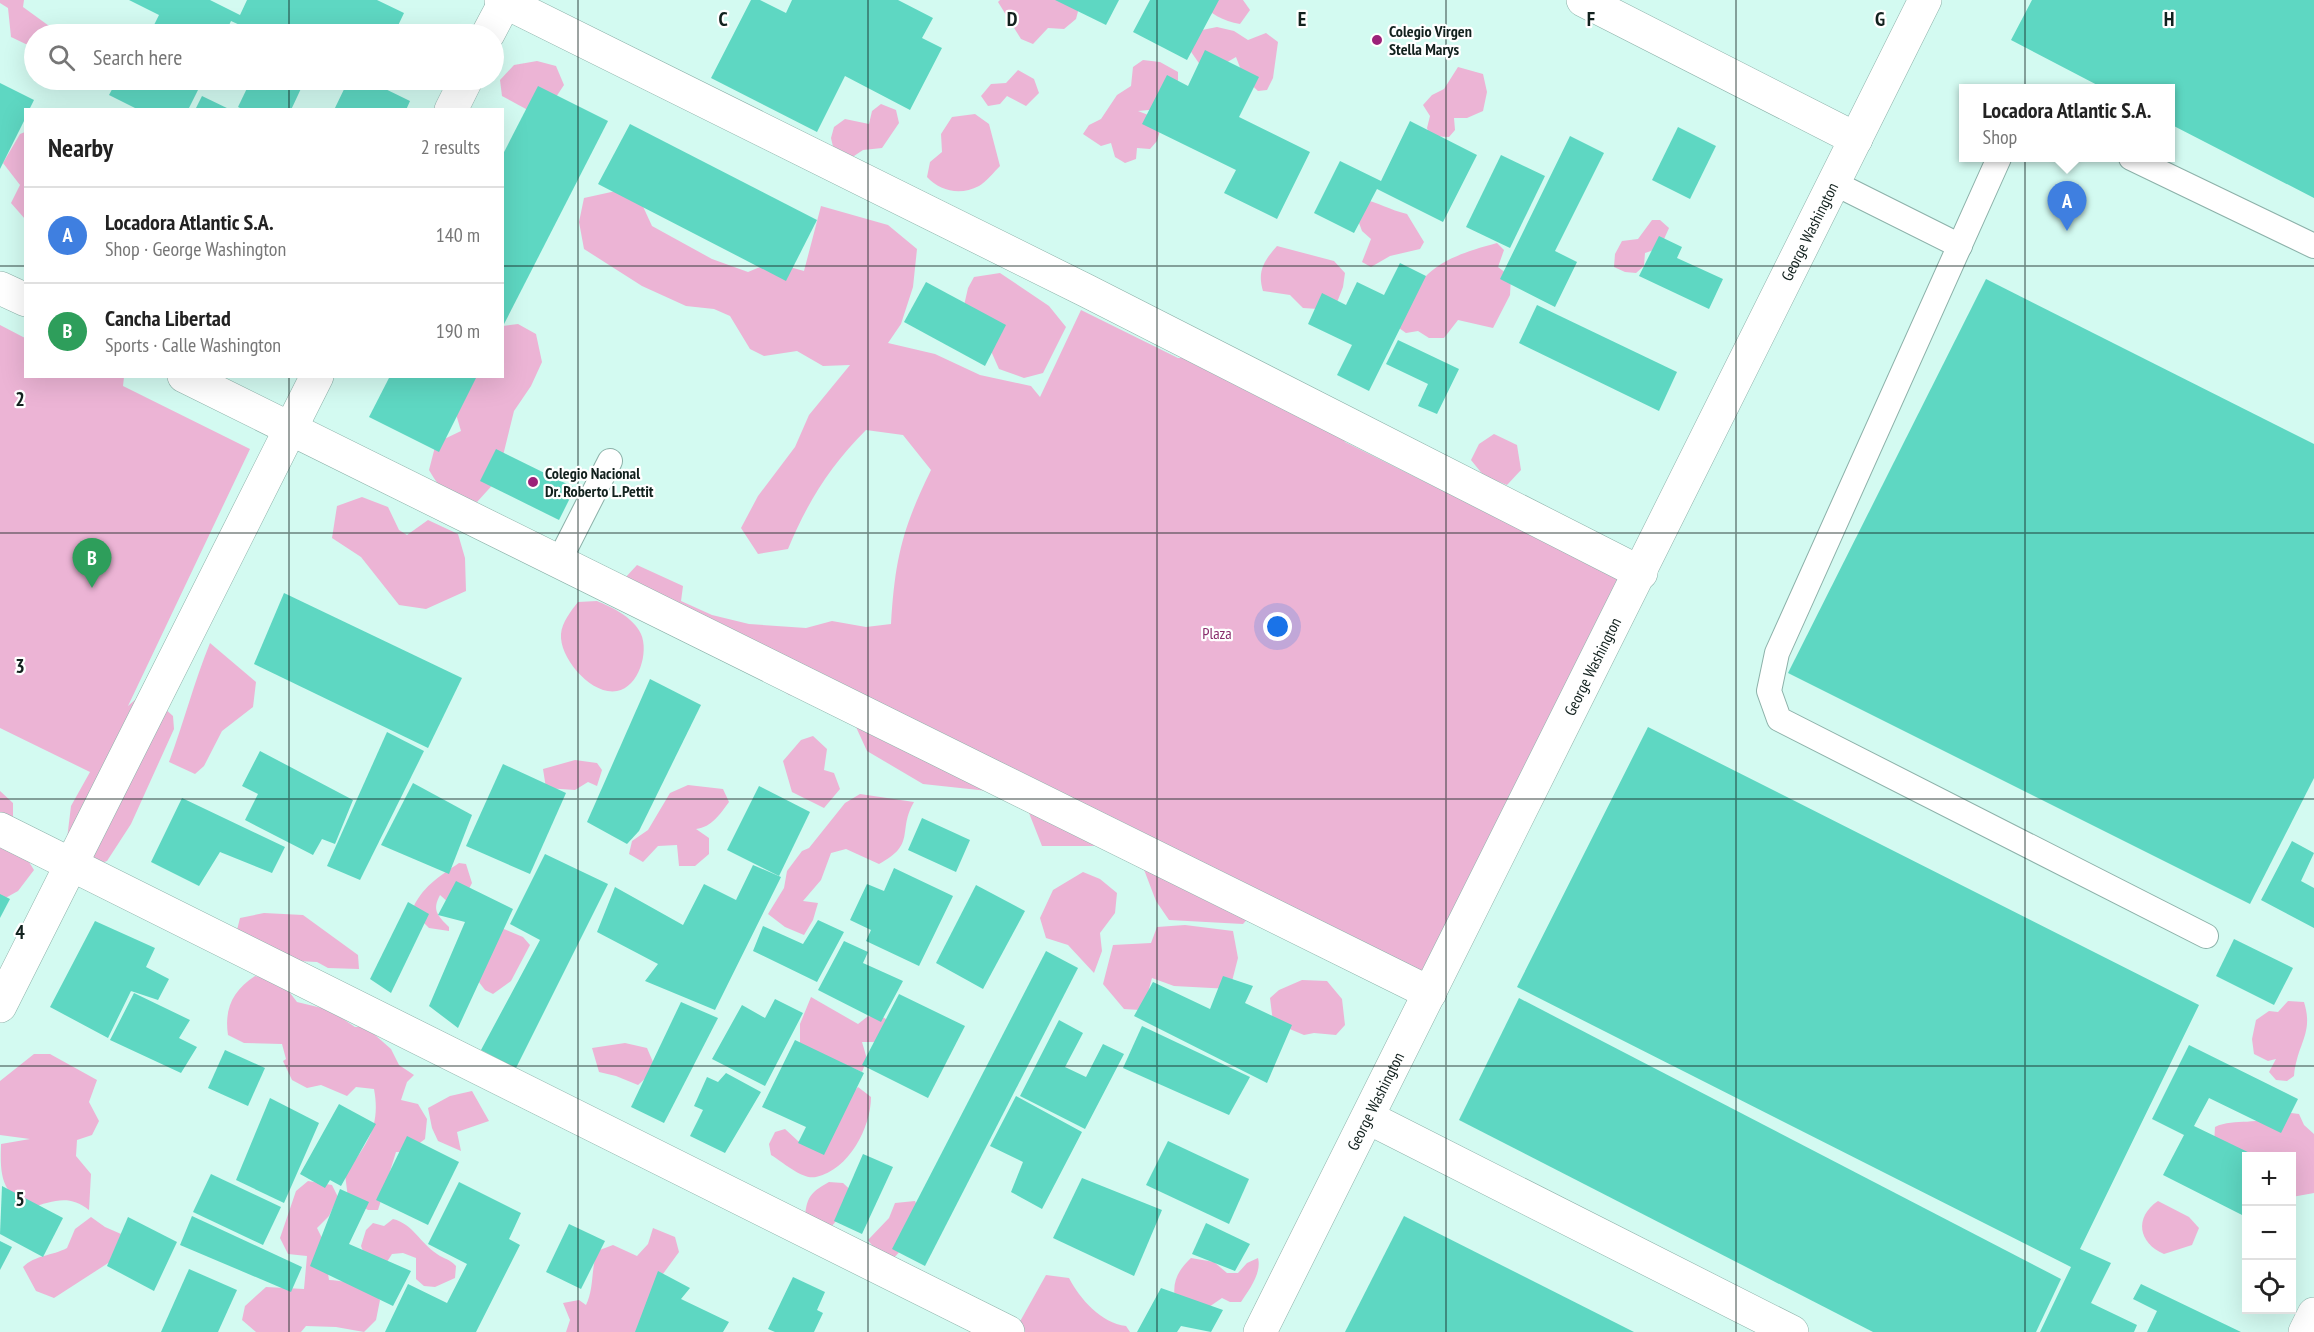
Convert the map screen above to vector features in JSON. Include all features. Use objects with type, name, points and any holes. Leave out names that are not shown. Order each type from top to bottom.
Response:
[{"type":"street","points":[[1583,0],[1856,139]]},
{"type":"street","name":"George Washington","points":[[1260,1332],[1369,1118],[1925,0]]},
{"type":"street","points":[[493,24],[504,1],[1087,291],[1641,573]]},
{"type":"street","points":[[452,108],[461,90]]},
{"type":"street","points":[[0,288],[24,299]]},
{"type":"street","points":[[188,378],[1430,993]]},
{"type":"street","points":[[0,1006],[316,378]]},
{"type":"street","points":[[0,829],[1008,1332]]},
{"type":"street","points":[[1369,1118],[1792,1332]]},
{"type":"street","points":[[2305,1332],[2314,1314]]},
{"type":"lane","points":[[1997,162],[1777,653],[1769,691],[1779,719],[2206,936]]},
{"type":"lane","points":[[2139,162],[2314,246]]},
{"type":"lane","points":[[1834,183],[1960,246]]},
{"type":"lane","points":[[559,561],[610,461]]},
{"type":"green space","points":[[0,0],[24,0],[23,7],[46,24],[24,24],[24,43],[11,37],[8,8],[0,3]]},
{"type":"green space","points":[[1000,0],[1081,0],[1076,19],[1064,29],[1048,28],[1033,44],[1021,39],[998,2]]},
{"type":"green space","points":[[1198,0],[1243,0],[1250,10],[1240,24],[1217,16]]},
{"type":"green space","points":[[1217,27],[1234,31],[1248,40],[1266,33],[1278,42],[1273,78],[1267,90],[1258,91],[1244,78],[1236,57],[1217,68],[1203,69],[1187,46],[1192,32]]},
{"type":"green space","points":[[1143,60],[1160,62],[1178,72],[1178,93],[1159,109],[1138,111],[1156,118],[1161,127],[1157,141],[1150,149],[1137,148],[1136,159],[1125,163],[1115,157],[1111,143],[1101,146],[1083,134],[1089,125],[1101,119],[1117,95],[1131,86],[1133,67]]},
{"type":"green space","points":[[537,61],[556,66],[564,85],[550,106],[537,115],[502,96],[504,76],[514,65]]},
{"type":"green space","points":[[1458,67],[1483,74],[1487,92],[1483,111],[1467,118],[1454,118],[1455,130],[1449,137],[1430,136],[1427,128],[1430,116],[1423,105],[1432,95],[1444,89]]},
{"type":"green space","points":[[1018,70],[1034,79],[1039,93],[1026,106],[1007,96],[1000,104],[988,106],[981,96],[991,84],[1006,83]]},
{"type":"green space","points":[[881,104],[896,110],[899,123],[882,148],[863,150],[851,158],[834,151],[831,138],[834,127],[845,119],[869,124],[872,111]]},
{"type":"green space","points":[[975,114],[989,124],[1000,166],[984,182],[972,189],[958,191],[944,189],[927,177],[930,162],[942,152],[941,134],[952,117]]},
{"type":"green space","points":[[24,132],[24,218],[11,203],[20,185],[3,163],[20,134]]},
{"type":"green space","name":"Plaza","points":[[634,187],[652,226],[712,259],[748,272],[772,262],[804,271],[821,206],[888,225],[917,249],[913,287],[901,324],[888,343],[935,354],[980,375],[1031,386],[1040,397],[1081,310],[1178,358],[1189,358],[1340,430],[1345,442],[1634,586],[1430,993],[1258,907],[1243,924],[1169,920],[1156,901],[1143,867],[1120,839],[1093,846],[1042,846],[1029,813],[1034,796],[923,784],[867,751],[856,727],[815,700],[789,695],[625,578],[637,565],[683,586],[681,601],[712,615],[749,624],[806,628],[832,621],[866,627],[891,624],[895,581],[902,545],[913,510],[931,470],[903,435],[866,430],[841,457],[821,486],[803,516],[788,549],[758,554],[741,528],[758,496],[795,447],[809,415],[850,365],[823,366],[797,351],[764,356],[750,349],[730,316],[714,309],[686,306],[642,286],[584,249],[579,222],[584,198]]},
{"type":"green space","points":[[1361,199],[1407,214],[1424,242],[1420,249],[1390,256],[1371,267],[1362,262],[1371,239],[1362,231],[1355,212]]},
{"type":"green space","points":[[1652,220],[1660,220],[1669,228],[1660,248],[1645,253],[1644,266],[1636,273],[1625,272],[1614,267],[1615,254],[1622,241],[1638,239]]},
{"type":"green space","points":[[1497,243],[1504,250],[1498,267],[1511,277],[1510,295],[1493,328],[1458,320],[1444,338],[1429,338],[1418,331],[1406,333],[1392,323],[1413,290],[1434,269],[1460,255]]},
{"type":"green space","points":[[1277,246],[1334,261],[1345,273],[1343,287],[1336,305],[1318,309],[1303,308],[1290,295],[1263,291],[1261,272],[1268,257]]},
{"type":"green space","points":[[1000,273],[1049,306],[1066,327],[1043,373],[1024,378],[999,369],[987,342],[963,310],[968,288],[974,277]]},
{"type":"green space","points":[[518,324],[536,334],[542,362],[531,386],[514,411],[497,480],[477,502],[448,493],[438,484],[429,470],[436,443],[461,431],[453,404],[464,378],[504,378],[504,326]]},
{"type":"green space","points":[[0,325],[24,337],[24,378],[124,378],[123,386],[250,449],[128,706],[145,691],[173,716],[174,729],[131,824],[107,861],[91,867],[67,839],[71,806],[90,772],[0,728]]},
{"type":"green space","points":[[1494,434],[1517,445],[1521,470],[1507,485],[1484,476],[1471,460],[1479,444]]},
{"type":"green space","points":[[362,497],[388,507],[399,530],[407,535],[428,520],[458,534],[465,558],[466,591],[426,609],[399,605],[361,557],[332,538],[337,506]]},
{"type":"green space","points":[[597,601],[628,618],[638,628],[643,641],[643,659],[636,676],[625,688],[617,691],[597,688],[588,681],[571,664],[562,644],[563,625],[578,602]]},
{"type":"green space","points":[[210,643],[256,682],[253,707],[222,731],[204,766],[195,774],[169,762]]},
{"type":"green space","points":[[813,736],[827,749],[824,770],[834,773],[840,789],[824,808],[792,792],[783,761],[801,740]]},
{"type":"green space","points":[[575,760],[597,763],[602,770],[597,786],[588,782],[575,790],[546,788],[543,769]]},
{"type":"green space","points":[[688,785],[723,789],[729,802],[711,823],[696,829],[709,838],[709,854],[695,866],[679,866],[677,845],[658,846],[643,862],[629,854],[632,841],[648,830],[670,793]]},
{"type":"green space","points":[[0,791],[13,803],[13,817],[2,838],[24,854],[34,870],[18,891],[0,901]]},
{"type":"green space","points":[[860,794],[914,802],[909,812],[902,843],[891,857],[879,864],[846,849],[831,853],[821,880],[803,901],[818,903],[813,920],[804,935],[785,927],[768,914],[784,888],[787,871],[802,851],[809,848],[845,803]]},
{"type":"green space","points":[[459,863],[466,864],[472,883],[464,898],[449,903],[440,895],[436,909],[441,919],[449,927],[449,931],[429,928],[412,911],[425,889]]},
{"type":"green space","points":[[1083,872],[1100,879],[1117,893],[1115,913],[1100,933],[1102,951],[1094,973],[1068,945],[1046,938],[1040,918],[1053,890]]},
{"type":"green space","points":[[264,913],[303,915],[358,955],[359,969],[328,968],[317,962],[298,961],[237,930],[240,918]]},
{"type":"green space","points":[[1185,925],[1233,931],[1238,958],[1230,989],[1174,986],[1152,978],[1145,1003],[1140,1010],[1124,1009],[1103,984],[1113,945],[1151,943],[1157,927]]},
{"type":"green space","points":[[499,927],[523,937],[530,945],[511,981],[493,994],[485,990],[475,977]]},
{"type":"green space","points":[[255,976],[272,980],[287,989],[297,1002],[330,1010],[355,1027],[366,1027],[391,1049],[399,1065],[414,1075],[407,1082],[401,1100],[418,1104],[427,1119],[425,1139],[408,1152],[396,1152],[378,1210],[368,1210],[348,1198],[345,1174],[366,1144],[374,1125],[376,1102],[374,1089],[356,1087],[347,1096],[321,1085],[307,1088],[292,1080],[283,1061],[286,1059],[282,1044],[244,1043],[228,1035],[227,1017],[232,1001],[241,987]]},
{"type":"green space","points":[[1302,980],[1327,981],[1342,999],[1345,1025],[1336,1035],[1314,1033],[1304,1035],[1273,1022],[1270,998],[1279,990]]},
{"type":"green space","points":[[811,997],[858,1024],[867,1017],[877,1014],[895,1024],[881,1042],[862,1042],[867,1059],[862,1072],[800,1045],[800,1024]]},
{"type":"green space","points":[[2288,1001],[2304,1002],[2307,1022],[2294,1076],[2287,1081],[2276,1080],[2269,1072],[2276,1059],[2268,1061],[2254,1054],[2252,1039],[2256,1020],[2269,1011],[2278,1012]]},
{"type":"green space","points":[[625,1043],[647,1048],[653,1062],[648,1076],[638,1085],[599,1072],[592,1048]]},
{"type":"green space","points":[[34,1054],[50,1054],[97,1080],[89,1102],[99,1121],[92,1135],[77,1140],[76,1156],[91,1174],[89,1210],[68,1200],[54,1201],[30,1208],[13,1196],[4,1182],[1,1144],[30,1139],[0,1135],[0,1081]]},
{"type":"green space","points":[[858,1087],[871,1097],[870,1109],[856,1146],[839,1166],[828,1173],[811,1177],[799,1173],[771,1155],[769,1144],[775,1132],[785,1129],[798,1141],[816,1146],[847,1098]]},
{"type":"green space","points":[[472,1091],[489,1121],[457,1132],[461,1151],[438,1141],[432,1128],[428,1108],[450,1096]]},
{"type":"green space","points":[[2278,1111],[2299,1114],[2304,1125],[2314,1134],[2314,1193],[2296,1196],[2296,1152],[2242,1152],[2242,1160],[2214,1145],[2215,1127],[2255,1121]]},
{"type":"green space","points":[[308,1181],[332,1185],[338,1197],[329,1216],[317,1228],[323,1240],[329,1280],[358,1284],[380,1300],[376,1320],[364,1332],[336,1327],[306,1326],[301,1332],[256,1332],[242,1320],[245,1306],[266,1287],[304,1289],[307,1256],[288,1254],[280,1238],[296,1191]]},
{"type":"green space","points":[[829,1182],[843,1183],[857,1196],[826,1233],[804,1223],[809,1198],[816,1190]]},
{"type":"green space","points":[[915,1201],[920,1212],[911,1239],[892,1260],[879,1255],[868,1240],[889,1218],[895,1203]]},
{"type":"green space","points":[[2158,1201],[2189,1217],[2199,1228],[2192,1245],[2164,1254],[2155,1249],[2144,1237],[2142,1222],[2145,1214]]},
{"type":"green space","points":[[91,1217],[105,1227],[128,1237],[119,1256],[54,1298],[36,1291],[23,1267],[33,1260],[67,1248],[75,1229]]},
{"type":"green space","points":[[393,1219],[406,1225],[431,1250],[454,1264],[456,1266],[455,1278],[435,1287],[424,1286],[416,1279],[416,1258],[403,1253],[392,1254],[385,1265],[366,1259],[361,1246],[366,1230],[373,1223],[384,1226]]},
{"type":"green space","points":[[653,1228],[675,1237],[679,1252],[660,1278],[648,1332],[566,1332],[570,1320],[563,1303],[579,1300],[586,1305],[597,1251],[613,1245],[637,1256],[648,1244]]},
{"type":"green space","points":[[1191,1258],[1214,1262],[1227,1273],[1238,1273],[1247,1263],[1258,1258],[1259,1264],[1254,1281],[1241,1302],[1230,1302],[1222,1298],[1206,1309],[1175,1299],[1174,1287],[1177,1277]]},
{"type":"green space","points":[[1046,1275],[1069,1278],[1092,1309],[1108,1320],[1126,1326],[1130,1332],[1020,1332],[1018,1325]]},
{"type":"building","points":[[129,0],[210,0],[240,15],[247,0],[377,0],[404,13],[399,24],[237,24],[231,21],[230,24],[154,24],[159,15]]},
{"type":"building","points":[[751,0],[760,0],[786,13],[792,0],[898,0],[933,18],[922,38],[942,48],[910,110],[845,76],[817,132],[711,78]]},
{"type":"building","points":[[1055,0],[1119,0],[1106,25]]},
{"type":"building","points":[[1150,0],[1219,0],[1187,60],[1133,32]]},
{"type":"building","points":[[2032,0],[2314,0],[2314,198],[2175,127],[2175,84],[2095,84],[2011,40]]},
{"type":"building","points":[[1205,50],[1259,77],[1239,117],[1310,152],[1277,219],[1224,193],[1236,170],[1142,124],[1167,75],[1188,86]]},
{"type":"building","points":[[0,83],[34,100],[30,108],[24,108],[24,121],[0,169]]},
{"type":"building","points":[[538,86],[608,121],[504,324],[504,152]]},
{"type":"building","points":[[112,90],[198,90],[189,108],[135,108],[109,95]]},
{"type":"building","points":[[246,90],[300,90],[292,108],[238,107]]},
{"type":"building","points":[[344,90],[387,90],[410,101],[407,108],[335,108]]},
{"type":"building","points":[[202,96],[227,108],[196,108]]},
{"type":"building","points":[[1410,121],[1477,155],[1443,222],[1377,189],[1354,233],[1314,213],[1340,161],[1381,181]]},
{"type":"building","points":[[630,124],[817,220],[786,281],[598,184]]},
{"type":"building","points":[[1678,127],[1716,146],[1690,199],[1652,180]]},
{"type":"building","points":[[1570,136],[1604,153],[1555,251],[1577,262],[1555,307],[1500,279]]},
{"type":"building","points":[[1501,155],[1545,176],[1510,248],[1466,227]]},
{"type":"building","points":[[1659,236],[1682,247],[1677,258],[1723,279],[1709,309],[1639,276]]},
{"type":"building","points":[[1400,263],[1426,276],[1369,391],[1337,375],[1352,345],[1308,324],[1322,293],[1346,305],[1357,282],[1384,295]]},
{"type":"building","points":[[1986,279],[2314,444],[2314,778],[2250,904],[1788,673]]},
{"type":"building","points":[[926,282],[1006,325],[985,366],[904,322]]},
{"type":"building","points":[[1537,305],[1677,372],[1659,411],[1519,343]]},
{"type":"building","points":[[1398,340],[1459,369],[1437,414],[1418,406],[1428,384],[1386,364]]},
{"type":"building","points":[[389,378],[476,378],[439,452],[369,417]]},
{"type":"building","points":[[496,449],[575,488],[559,520],[480,481]]},
{"type":"building","points":[[284,593],[462,678],[428,748],[254,664]]},
{"type":"building","points":[[650,679],[701,705],[639,831],[627,844],[587,822]]},
{"type":"building","points":[[1648,727],[2199,1005],[2080,1249],[2111,1263],[2091,1303],[2137,1325],[2134,1332],[2040,1332],[2071,1267],[1517,987]]},
{"type":"building","points":[[387,732],[424,751],[360,880],[327,866]]},
{"type":"building","points":[[260,751],[353,800],[335,844],[322,839],[313,855],[245,820],[258,794],[242,786]]},
{"type":"building","points":[[503,764],[566,793],[530,874],[466,846]]},
{"type":"building","points":[[413,783],[472,815],[449,874],[381,845]]},
{"type":"building","points":[[759,786],[810,812],[779,876],[727,850]]},
{"type":"building","points":[[182,798],[285,847],[272,873],[220,852],[199,886],[151,862]]},
{"type":"building","points":[[922,818],[970,840],[956,872],[908,850]]},
{"type":"building","points":[[2292,841],[2314,853],[2301,881],[2314,888],[2314,928],[2261,900]]},
{"type":"building","points":[[545,854],[608,884],[516,1068],[481,1050],[540,940],[510,924]]},
{"type":"building","points":[[753,865],[781,877],[715,1010],[645,981],[658,964],[597,932],[615,887],[683,925],[704,884],[736,900]]},
{"type":"building","points":[[894,868],[953,896],[919,966],[866,941],[871,930],[850,920],[867,884],[884,891]]},
{"type":"building","points":[[456,881],[513,909],[458,1028],[429,1006],[465,922],[438,915]]},
{"type":"building","points":[[976,885],[1025,911],[983,989],[936,963]]},
{"type":"building","points":[[0,894],[10,899],[0,918]]},
{"type":"building","points":[[408,902],[429,914],[391,993],[370,979]]},
{"type":"building","points":[[818,920],[844,932],[817,982],[753,951],[763,926],[803,944]]},
{"type":"building","points":[[95,921],[155,948],[146,967],[169,979],[158,1000],[131,991],[108,1038],[50,1007]]},
{"type":"building","points":[[2234,939],[2293,968],[2274,1005],[2216,976]]},
{"type":"building","points":[[844,941],[868,952],[863,963],[903,981],[881,1022],[818,990]]},
{"type":"building","points":[[1046,951],[1078,968],[925,1266],[892,1249]]},
{"type":"building","points":[[1223,976],[1253,986],[1245,1003],[1292,1025],[1267,1083],[1134,1016],[1153,982],[1210,1009]]},
{"type":"building","points":[[134,993],[190,1020],[179,1038],[197,1047],[181,1073],[110,1040]]},
{"type":"building","points":[[899,994],[965,1026],[928,1098],[862,1065]]},
{"type":"building","points":[[1519,998],[2061,1279],[2036,1332],[1873,1332],[1459,1120]]},
{"type":"building","points":[[775,999],[803,1013],[765,1086],[712,1059],[742,1005],[765,1018]]},
{"type":"building","points":[[681,1002],[718,1018],[664,1123],[631,1107]]},
{"type":"building","points":[[1059,1020],[1083,1033],[1065,1067],[1086,1077],[1103,1044],[1124,1054],[1085,1129],[1020,1096]]},
{"type":"building","points":[[1142,1026],[1250,1077],[1229,1115],[1123,1068]]},
{"type":"building","points":[[795,1040],[864,1073],[824,1155],[798,1143],[806,1127],[762,1107]]},
{"type":"building","points":[[2189,1045],[2298,1099],[2281,1133],[2209,1098],[2194,1126],[2248,1152],[2242,1152],[2242,1215],[2163,1175],[2184,1135],[2152,1119]]},
{"type":"building","points":[[225,1050],[265,1068],[248,1106],[208,1088]]},
{"type":"building","points":[[726,1073],[761,1092],[725,1153],[690,1136],[703,1110],[694,1106],[707,1077],[718,1082]]},
{"type":"building","points":[[1016,1096],[1082,1132],[1042,1209],[1011,1192],[1023,1162],[990,1146]]},
{"type":"building","points":[[270,1098],[319,1123],[284,1203],[236,1180]]},
{"type":"building","points":[[339,1104],[376,1124],[341,1186],[330,1180],[325,1188],[300,1174]]},
{"type":"building","points":[[407,1136],[459,1162],[428,1225],[376,1200]]},
{"type":"building","points":[[1168,1141],[1249,1179],[1229,1224],[1146,1185]]},
{"type":"building","points":[[863,1154],[893,1167],[862,1234],[834,1221]]},
{"type":"building","points":[[211,1174],[281,1207],[263,1245],[193,1212]]},
{"type":"building","points":[[1082,1178],[1162,1210],[1134,1276],[1053,1238]]},
{"type":"building","points":[[459,1182],[521,1213],[509,1239],[520,1245],[476,1332],[385,1332],[408,1284],[447,1303],[467,1264],[428,1244]]},
{"type":"building","points":[[2,1186],[63,1218],[43,1257],[0,1234]]},
{"type":"building","points":[[340,1189],[369,1202],[349,1244],[411,1271],[393,1306],[310,1266]]},
{"type":"building","points":[[192,1216],[302,1267],[291,1292],[180,1245]]},
{"type":"building","points":[[1404,1216],[1634,1332],[1345,1332]]},
{"type":"building","points":[[128,1217],[177,1242],[154,1291],[107,1266]]},
{"type":"building","points":[[1206,1223],[1250,1244],[1235,1271],[1192,1254]]},
{"type":"building","points":[[569,1224],[605,1241],[581,1289],[546,1272]]},
{"type":"building","points":[[0,1241],[12,1247],[0,1270]]},
{"type":"building","points":[[189,1269],[237,1290],[218,1332],[161,1332]]},
{"type":"building","points":[[658,1271],[690,1288],[681,1299],[729,1322],[723,1332],[635,1332]]},
{"type":"building","points":[[793,1277],[825,1292],[817,1310],[823,1313],[814,1332],[775,1332],[768,1329]]},
{"type":"building","points":[[2141,1284],[2241,1332],[2147,1332],[2157,1311],[2133,1299]]},
{"type":"building","points":[[1161,1288],[1223,1310],[1211,1332],[1181,1326],[1177,1332],[1137,1332]]},
{"type":"place","name":"Colegio Virgen Stella Marys","points":[[1377,40]]},
{"type":"place","name":"Locadora Atlantic S.A.","points":[[2067,231]]},
{"type":"place","name":"Colegio Nacional Dr. Roberto L.Pettit","points":[[533,482]]},
{"type":"place","name":"Cancha Libertad","points":[[92,588]]}]
